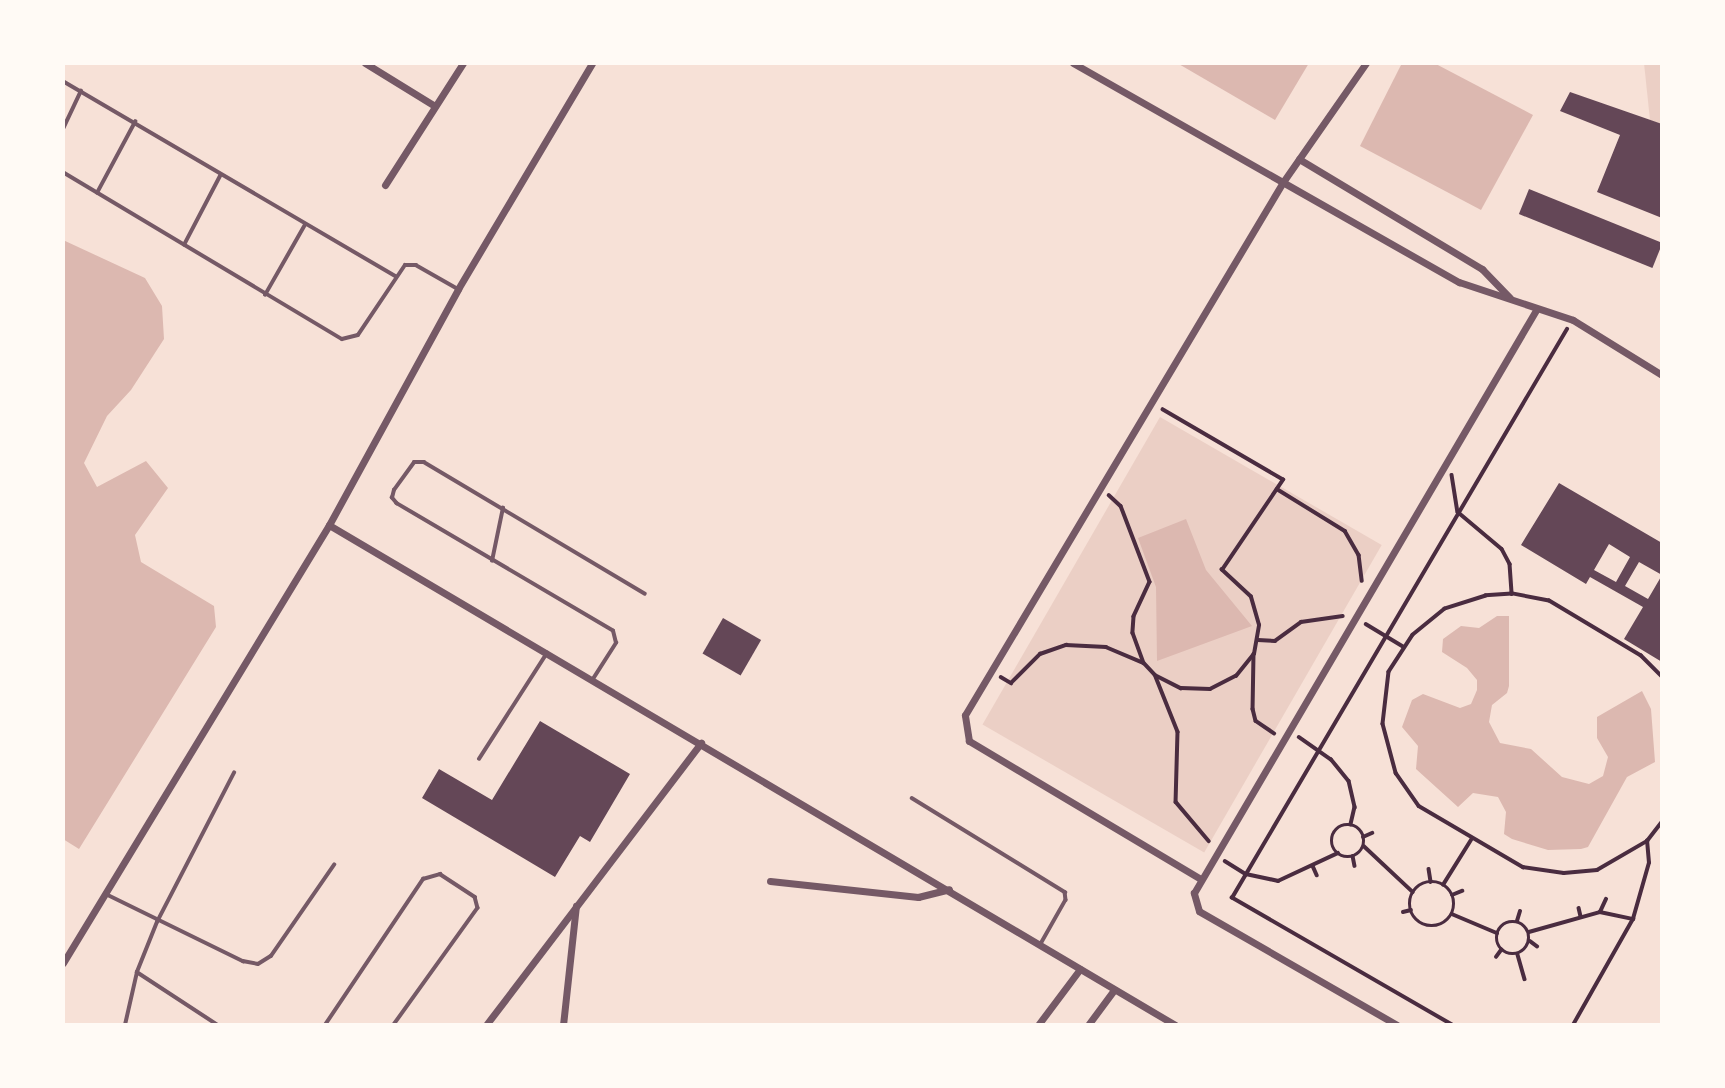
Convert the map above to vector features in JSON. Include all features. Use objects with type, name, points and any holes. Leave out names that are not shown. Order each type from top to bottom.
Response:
[{"type":"street","points":[[365,63],[435,106]]},
{"type":"street","points":[[385,185],[463,63]]},
{"type":"street","points":[[63,963],[329,525],[458,289],[593,63]]},
{"type":"street","points":[[1073,63],[1459,282],[1535,310],[1573,320],[1662,375]]},
{"type":"street","points":[[1199,878],[969,741],[965,715],[1283,182],[1366,63]]},
{"type":"street","points":[[1298,159],[1482,269],[1511,299]]},
{"type":"street","points":[[1397,1025],[1199,911],[1194,903],[1199,878],[1535,310]]},
{"type":"street","points":[[329,525],[1175,1025]]},
{"type":"street","points":[[486,1025],[701,743]]},
{"type":"street","points":[[770,881],[918,897],[949,890]]},
{"type":"street","points":[[563,1025],[576,906]]},
{"type":"street","points":[[63,955],[72,949]]},
{"type":"street","points":[[1038,1025],[1080,969]]},
{"type":"street","points":[[1088,1025],[1114,990]]},
{"type":"lane","points":[[63,81],[396,276]]},
{"type":"lane","points":[[63,129],[81,91]]},
{"type":"lane","points":[[97,193],[135,122]]},
{"type":"lane","points":[[63,172],[265,295],[348,340],[358,335],[396,276],[411,264],[458,289]]},
{"type":"lane","points":[[184,245],[220,175]]},
{"type":"lane","points":[[265,295],[305,225]]},
{"type":"lane","points":[[593,679],[616,643],[614,631],[397,504],[392,494],[412,464],[421,461],[645,594]]},
{"type":"lane","points":[[492,561],[503,508]]},
{"type":"lane","points":[[479,760],[548,652]]},
{"type":"lane","points":[[125,1025],[137,972],[157,922],[234,773]]},
{"type":"lane","points":[[912,798],[1065,891],[1066,900],[1041,946]]},
{"type":"lane","points":[[104,892],[157,922],[243,961],[265,961],[334,865]]},
{"type":"lane","points":[[325,1025],[423,879],[440,874],[475,897],[478,908],[394,1025]]},
{"type":"lane","points":[[137,972],[218,1025]]},
{"type":"path","points":[[1452,1025],[1232,898],[1573,320]]},
{"type":"path","points":[[1150,402],[1283,480],[1222,570],[1251,597],[1258,640],[1254,654],[1256,721],[1282,738]]},
{"type":"path","points":[[1442,468],[1454,476],[1458,512],[1502,549],[1510,564],[1512,594]]},
{"type":"path","points":[[1100,487],[1121,506],[1150,582],[1134,617],[1133,633],[1144,663],[1155,675],[1178,732],[1176,802],[1215,851],[1246,874],[1278,881],[1338,853],[1353,856]]},
{"type":"path","points":[[1277,489],[1345,531],[1362,563],[1361,586]]},
{"type":"path","points":[[1662,677],[1641,656],[1566,610],[1512,594],[1457,603],[1431,617],[1404,646],[1384,687],[1383,724],[1391,761],[1419,806],[1471,839],[1523,867],[1564,873],[1597,870],[1647,841],[1662,822]]},
{"type":"path","points":[[1258,640],[1275,641],[1301,622],[1324,616],[1354,617],[1404,646]]},
{"type":"path","points":[[990,671],[1011,683],[1040,654],[1079,644],[1106,647],[1144,663]]},
{"type":"path","points":[[1155,675],[1181,688],[1210,689],[1236,676],[1254,654]]},
{"type":"path","points":[[1287,729],[1319,749],[1349,781],[1355,807],[1351,825]]},
{"type":"path","points":[[1351,825],[1363,837],[1363,845],[1353,856]]},
{"type":"path","points":[[1338,853],[1332,838],[1336,831],[1351,825]]},
{"type":"path","points":[[1363,837],[1372,833]]},
{"type":"path","points":[[1443,885],[1471,839]]},
{"type":"path","points":[[1573,1025],[1633,919],[1649,863],[1647,841]]},
{"type":"path","points":[[1363,845],[1413,892]]},
{"type":"path","points":[[1353,856],[1355,866]]},
{"type":"path","points":[[1313,866],[1317,875]]},
{"type":"path","points":[[1429,869],[1431,882]]},
{"type":"path","points":[[1411,910],[1426,925],[1445,922],[1452,914],[1452,895],[1443,885],[1431,882],[1413,892]]},
{"type":"path","points":[[1452,895],[1462,891]]},
{"type":"path","points":[[1411,910],[1413,892]]},
{"type":"path","points":[[1600,912],[1606,899]]},
{"type":"path","points":[[1579,908],[1581,917]]},
{"type":"path","points":[[1403,912],[1411,910]]},
{"type":"path","points":[[1517,921],[1520,911]]},
{"type":"path","points":[[1529,932],[1600,912],[1633,919]]},
{"type":"path","points":[[1452,914],[1497,933]]},
{"type":"path","points":[[1517,921],[1529,932],[1530,941],[1537,946]]},
{"type":"path","points":[[1496,957],[1501,950],[1497,933],[1501,926],[1517,921]]},
{"type":"path","points":[[1518,954],[1530,941]]},
{"type":"path","points":[[1501,950],[1518,954]]},
{"type":"path","points":[[1518,954],[1525,979]]},
{"type":"shaded area","points":[[1177,63],[1309,63],[1275,120]]},
{"type":"shaded area","points":[[1402,63],[1434,63],[1533,115],[1481,210],[1360,146]]},
{"type":"shaded area","points":[[1644,63],[1662,63],[1662,124],[1650,120]]},
{"type":"shaded area","points":[[63,240],[145,278],[162,306],[164,339],[131,390],[107,416],[84,463],[97,487],[146,461],[168,488],[135,535],[141,562],[214,606],[216,627],[79,849],[63,839]]},
{"type":"shaded area","points":[[1160,417],[1382,545],[1204,852],[982,724]]},
{"type":"shaded area","points":[[1186,519],[1206,570],[1252,626],[1157,661],[1156,587],[1138,538]]},
{"type":"shaded area","points":[[1497,616],[1509,616],[1509,686],[1507,693],[1492,705],[1489,722],[1500,743],[1531,749],[1562,777],[1589,784],[1603,776],[1608,757],[1597,738],[1597,717],[1642,691],[1651,709],[1655,762],[1627,777],[1588,847],[1548,850],[1512,839],[1504,834],[1506,812],[1498,797],[1473,793],[1458,807],[1416,769],[1418,746],[1402,727],[1412,700],[1423,694],[1460,708],[1471,704],[1477,690],[1477,680],[1467,668],[1442,652],[1443,639],[1461,626],[1479,628]]},
{"type":"building","points":[[1570,92],[1662,124],[1662,218],[1597,192],[1620,135],[1560,111]]},
{"type":"building","points":[[1529,189],[1662,243],[1652,268],[1519,214]]},
{"type":"building","points":[[1559,483],[1662,543],[1662,575],[1662,662],[1624,639],[1643,607],[1590,577],[1586,584],[1521,545]],"holes":[[[1609,544],[1630,557],[1616,582],[1594,570]],[[1639,562],[1662,575],[1648,599],[1625,586]]]},
{"type":"building","points":[[723,618],[761,640],[741,676],[702,654]]},
{"type":"building","points":[[540,721],[630,774],[590,842],[580,836],[555,877],[422,798],[439,769],[492,800]]}]
